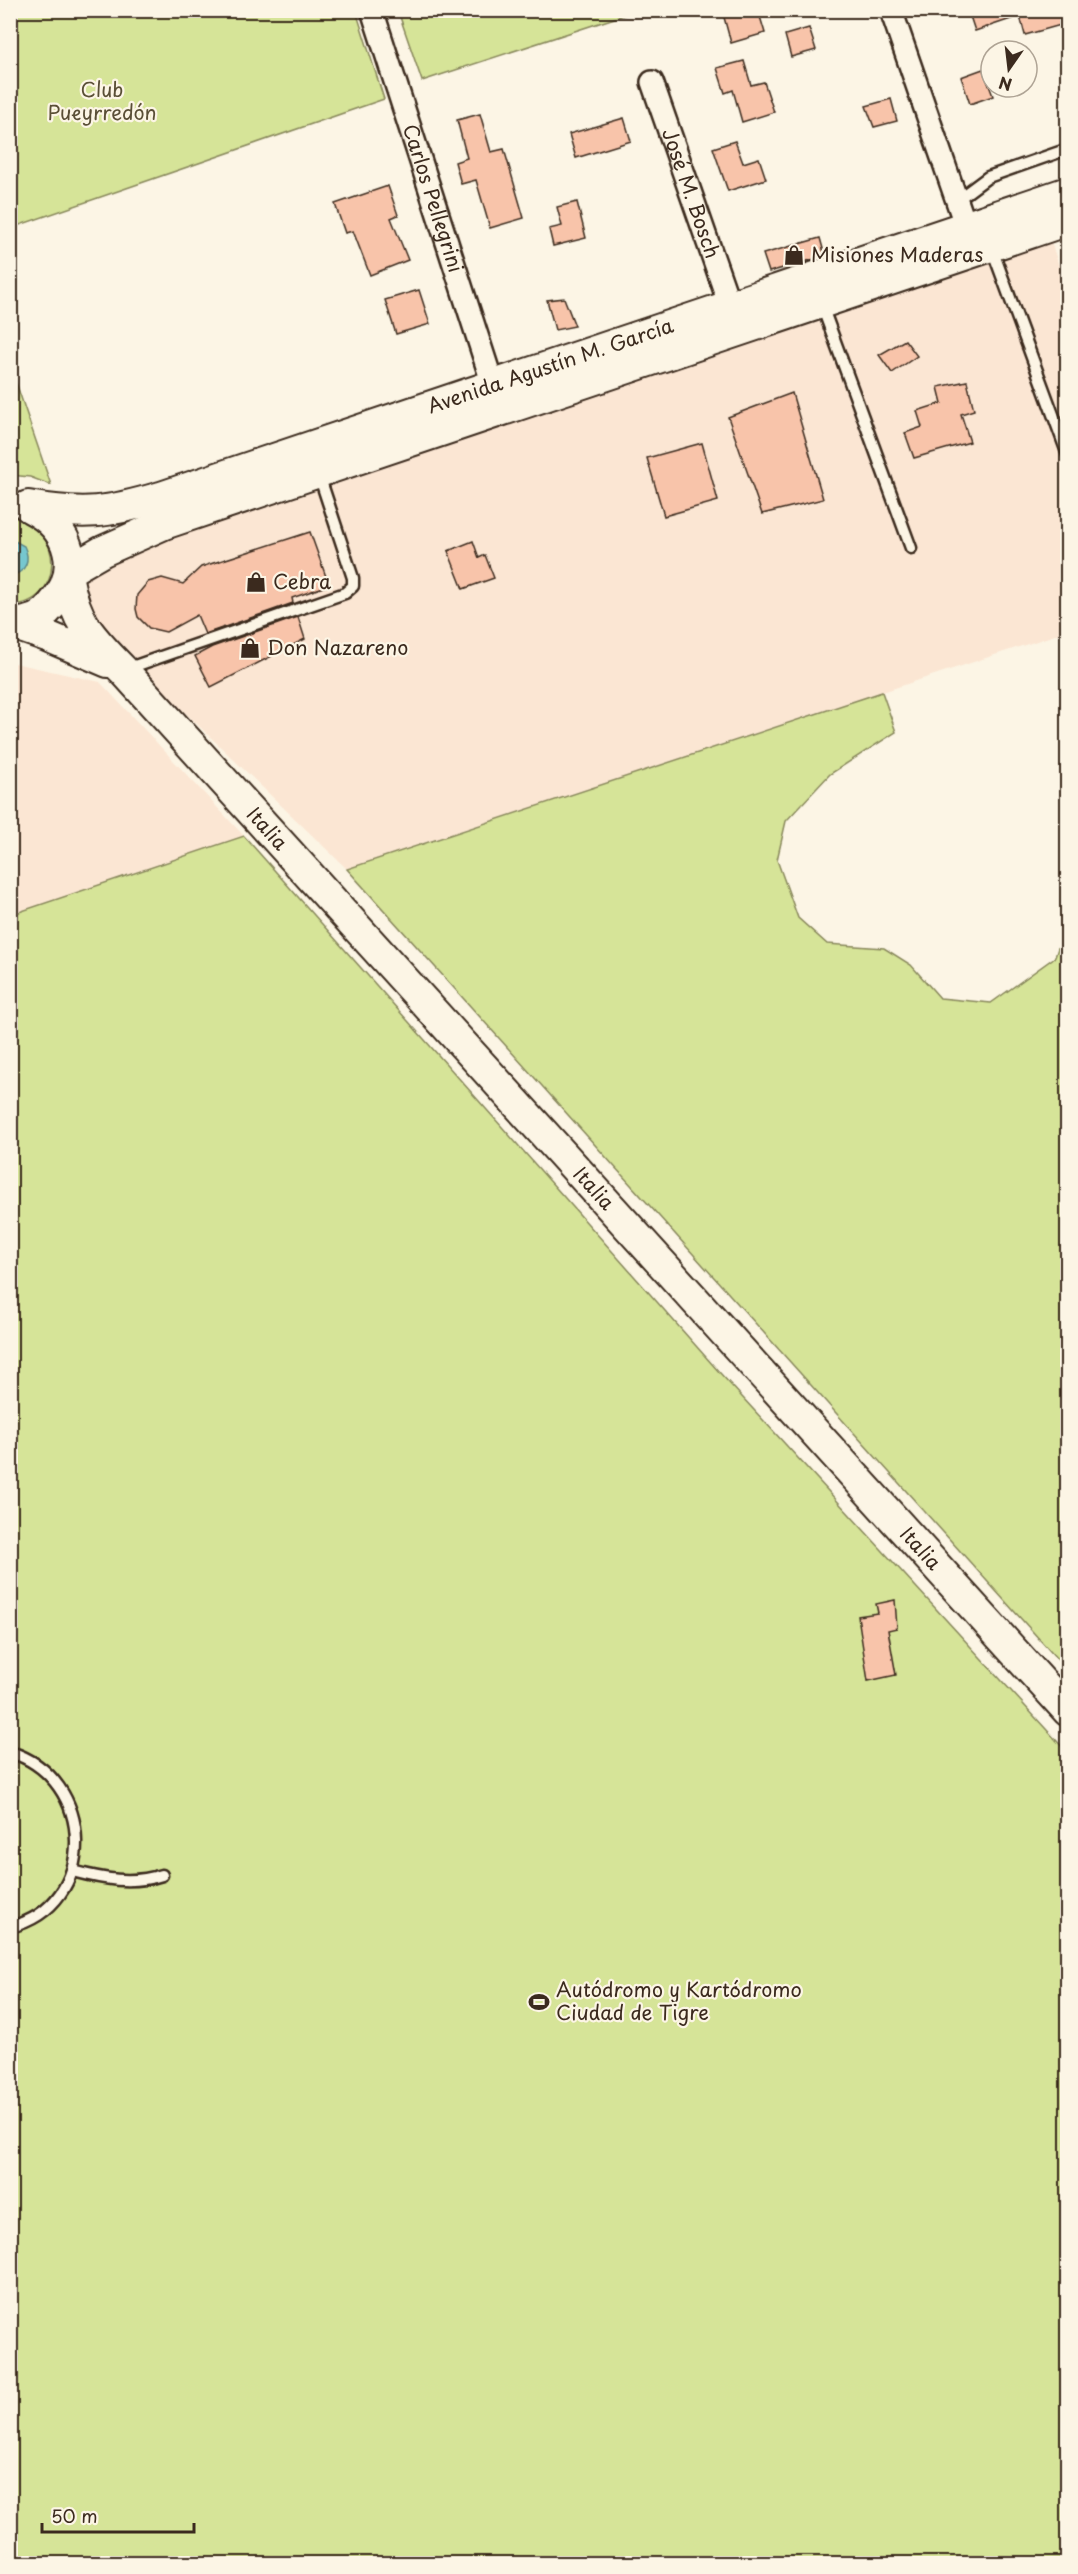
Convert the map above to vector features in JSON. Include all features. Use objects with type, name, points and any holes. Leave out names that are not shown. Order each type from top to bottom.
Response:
[{"type":"main road","name":"Avenida Agustín M. García","points":[[19,505],[73,513],[123,508],[730,306],[961,214],[1068,192]]},
{"type":"main road","name":"Avenida Agustín M. García","points":[[69,575],[103,551],[164,524],[319,474],[1068,220]]},
{"type":"main road","name":"Italia","points":[[19,505],[44,515],[58,527],[66,543],[76,610],[86,631],[96,644],[1068,1711]]},
{"type":"main road","points":[[10,623],[31,621],[47,611],[59,598],[69,575]]},
{"type":"main road","name":"Italia","points":[[10,623],[74,646],[121,669]]},
{"type":"street","name":"Carlos Pellegrini","points":[[372,10],[492,385]]},
{"type":"street","points":[[891,10],[961,214]]},
{"type":"street","name":"José M. Bosch","points":[[652,82],[730,306]]},
{"type":"lane","points":[[961,214],[988,177],[1068,148]]},
{"type":"lane","points":[[990,246],[1068,455]]},
{"type":"lane","points":[[821,303],[911,548]]},
{"type":"lane","points":[[121,669],[345,593],[353,586],[353,578],[319,474]]},
{"type":"lane","points":[[10,1752],[39,1765],[54,1778],[73,1812],[77,1832],[72,1871],[63,1888],[51,1904],[35,1916],[10,1927]]},
{"type":"lane","points":[[72,1871],[106,1880],[126,1881],[146,1880],[162,1875]]},
{"type":"shaded area","points":[[1051,242],[1067,290],[1067,631],[347,869],[88,619],[82,589],[84,578],[107,554]]},
{"type":"shaded area","points":[[10,662],[100,682],[244,836],[11,915]]},
{"type":"green space","points":[[398,10],[636,11],[422,81]]},
{"type":"green space","name":"Club Pueyrredón","points":[[10,11],[356,11],[384,99],[11,228]]},
{"type":"green space","points":[[11,368],[51,485],[30,477],[11,475]]},
{"type":"green space","points":[[10,516],[29,522],[42,534],[49,548],[52,564],[49,579],[41,592],[29,602],[11,605]]},
{"type":"green space","points":[[882,692],[896,732],[830,774],[786,821],[777,860],[798,918],[827,944],[884,948],[911,965],[940,998],[991,1003],[1055,957],[1067,921],[1067,1670],[347,869]]},
{"type":"green space","name":"Autódromo y Kartódromo Ciudad de Tigre","points":[[244,836],[720,1373],[1067,1752],[1067,2563],[11,2563],[10,915]]},
{"type":"water","points":[[11,539],[24,546],[27,561],[20,572],[11,576]]},
{"type":"building","points":[[722,10],[758,10],[765,33],[731,43]]},
{"type":"building","points":[[968,10],[1068,10],[1068,23],[1025,35],[1020,16],[975,31]]},
{"type":"building","points":[[809,28],[816,50],[791,57],[785,35]]},
{"type":"building","points":[[744,61],[751,85],[764,82],[774,112],[742,122],[733,90],[725,93],[717,68]]},
{"type":"building","points":[[979,70],[979,99],[984,99],[970,104],[961,77]]},
{"type":"building","points":[[891,99],[897,121],[874,127],[866,106]]},
{"type":"building","points":[[480,114],[491,152],[504,149],[524,218],[490,228],[476,180],[461,184],[455,162],[467,158],[457,120]]},
{"type":"building","points":[[624,118],[631,141],[576,158],[569,134]]},
{"type":"building","points":[[735,141],[743,163],[759,158],[766,179],[728,191],[713,148]]},
{"type":"building","points":[[388,186],[398,215],[391,218],[408,260],[370,275],[353,231],[345,233],[335,204]]},
{"type":"building","points":[[577,202],[586,238],[553,246],[549,229],[562,226],[557,207]]},
{"type":"building","name":"Misiones Maderas","points":[[820,238],[825,256],[769,272],[763,254]]},
{"type":"building","points":[[419,290],[430,324],[396,334],[385,300]]},
{"type":"building","points":[[564,298],[575,326],[555,330],[547,300]]},
{"type":"building","points":[[905,340],[917,356],[892,373],[879,355]]},
{"type":"building","points":[[967,381],[974,410],[961,414],[970,442],[914,458],[905,433],[922,427],[917,411],[942,403],[938,387]]},
{"type":"building","points":[[792,393],[823,499],[762,514],[728,417]]},
{"type":"building","points":[[702,443],[718,501],[664,516],[647,458]]},
{"type":"building","name":"Cebra","points":[[310,532],[329,585],[292,598],[293,603],[205,634],[197,615],[166,632],[149,628],[138,617],[137,595],[148,582],[162,578],[183,584],[201,567]]},
{"type":"building","points":[[473,541],[479,558],[485,555],[494,578],[463,589],[448,551]]},
{"type":"building","name":"Don Nazareno","points":[[298,617],[305,639],[211,687],[195,656],[212,647]]},
{"type":"building","points":[[895,1600],[897,1628],[888,1630],[896,1675],[868,1681],[858,1616],[878,1613],[876,1604]]},
{"type":"place","name":"Misiones Maderas","points":[[794,255]]},
{"type":"place","name":"Cebra","points":[[256,582]]},
{"type":"place","name":"Don Nazareno","points":[[250,648]]},
{"type":"place","name":"Autódromo y Kartódromo Ciudad de Tigre","points":[[539,2002]]}]
